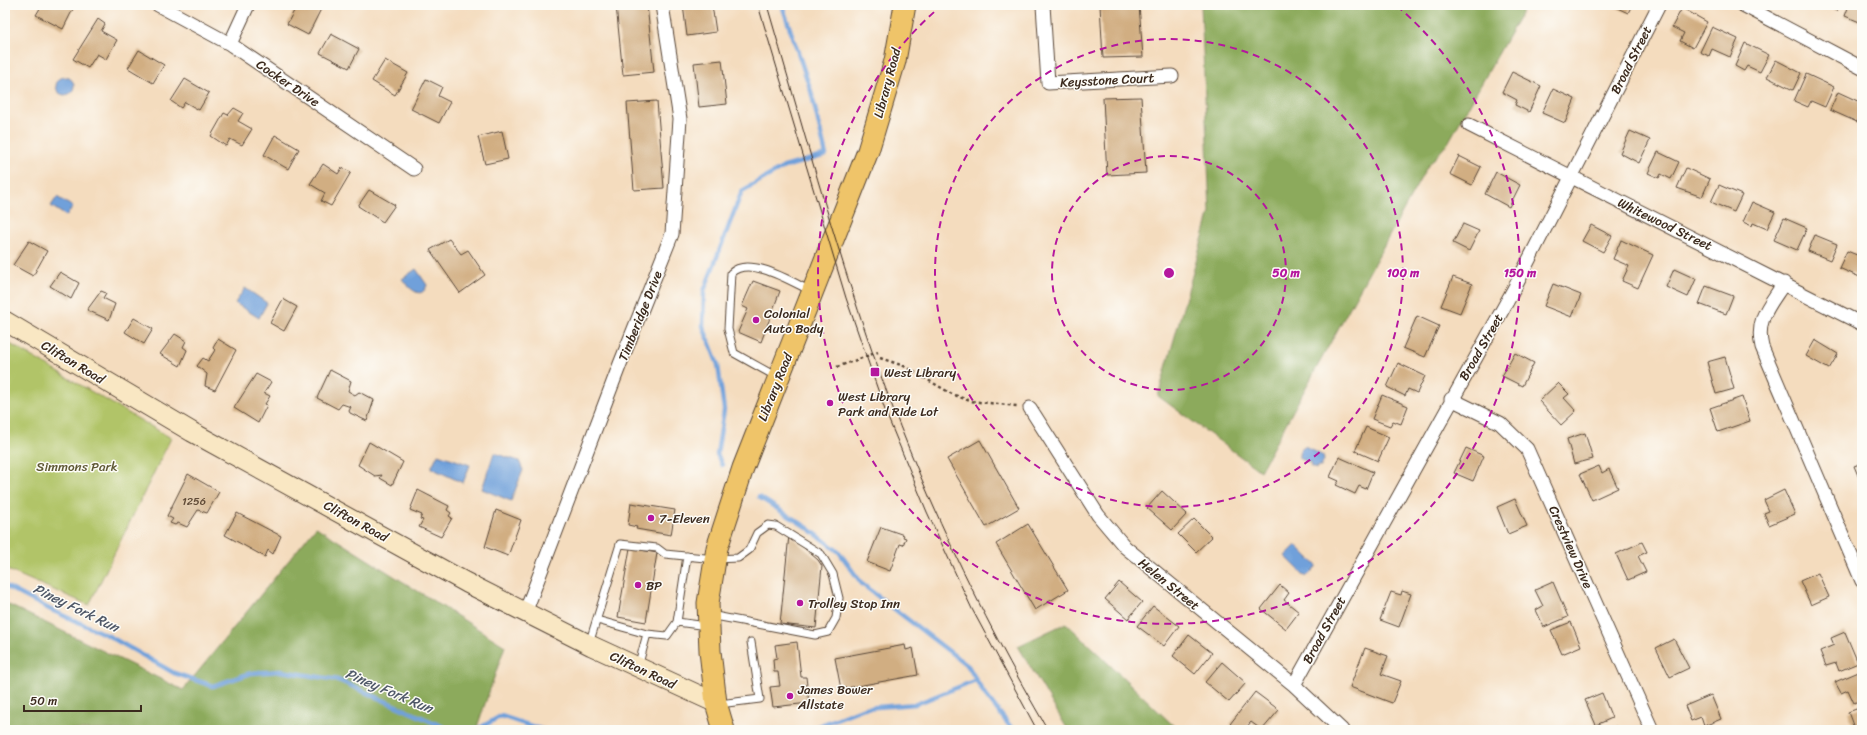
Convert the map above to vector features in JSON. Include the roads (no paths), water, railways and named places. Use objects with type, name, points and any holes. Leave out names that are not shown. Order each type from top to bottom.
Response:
[{"type":"main road","name":"Library Road","points":[[724,730],[716,704],[708,603],[715,559],[730,504],[868,150],[895,61],[905,5]]},
{"type":"main road","name":"Clifton Road","points":[[5,321],[192,432],[467,583],[589,645],[716,704]]},
{"type":"street","name":"Cocker Drive","points":[[158,5],[230,44],[414,169]]},
{"type":"street","points":[[230,44],[248,5]]},
{"type":"street","name":"Timberidge Drive","points":[[525,613],[620,364],[672,234],[680,120],[662,5]]},
{"type":"street","name":"Keysstone Court","points":[[1043,5],[1048,83],[1172,76]]},
{"type":"street","name":"Broad Street","points":[[1294,685],[1451,399],[1514,288],[1659,5]]},
{"type":"street","points":[[1743,5],[1862,68]]},
{"type":"street","name":"Whitewood Street","points":[[1469,125],[1784,283],[1862,324]]},
{"type":"street","points":[[1784,283],[1762,318],[1758,334],[1762,347],[1862,581]]},
{"type":"street","name":"Crestview Drive","points":[[1451,399],[1500,423],[1527,449],[1652,730]]},
{"type":"street","name":"Helen Street","points":[[1030,408],[1098,514],[1125,547],[1294,685],[1342,730]]},
{"type":"lane","points":[[779,378],[734,353],[730,343],[728,329],[731,273],[736,268],[748,266],[764,269],[813,291]]},
{"type":"lane","points":[[589,645],[620,544],[657,548],[665,554],[715,559],[738,558],[749,550],[757,533],[768,525],[776,526],[820,554],[833,574],[839,598],[836,618],[828,632],[815,635],[709,620],[677,622]]},
{"type":"lane","points":[[597,620],[647,634],[667,636],[677,622],[687,556]]},
{"type":"lane","points":[[638,667],[647,634]]},
{"type":"lane","points":[[716,704],[760,699],[751,642]]},
{"type":"water","points":[[65,77],[71,80],[74,86],[71,92],[65,95],[59,92],[56,86],[59,80]]},
{"type":"water","points":[[57,197],[73,207],[66,216],[51,206]]},
{"type":"water","points":[[416,269],[427,285],[422,292],[418,293],[411,289],[402,279]]},
{"type":"water","points":[[245,288],[267,303],[259,318],[235,303]]},
{"type":"water","points":[[1305,446],[1323,456],[1324,460],[1321,467],[1317,467],[1316,469],[1310,466],[1311,463],[1299,458],[1300,450]]},
{"type":"water","points":[[494,453],[519,461],[523,470],[511,501],[482,489]]},
{"type":"water","points":[[438,454],[470,465],[463,483],[431,468]]},
{"type":"water","points":[[1296,545],[1317,566],[1306,577],[1285,556]]},
{"type":"waterway","points":[[722,465],[717,454],[724,410],[718,365],[703,326],[704,291],[742,191],[784,167],[826,155],[811,91],[782,5]]},
{"type":"waterway","points":[[759,497],[808,528],[839,552],[862,584],[968,666],[984,693],[1013,730]]},
{"type":"waterway","name":"Piney Fork Run","points":[[5,586],[51,610],[107,635],[174,673],[213,686],[251,673],[281,671],[338,680],[448,729],[478,729],[501,716],[543,730]]},
{"type":"waterway","name":"Piney Fork Run","points":[[808,730],[864,708],[916,704],[976,680]]},
{"type":"tram line","points":[[758,5],[846,298],[886,413],[927,512],[972,609],[1037,730]]},
{"type":"tram line","points":[[767,5],[844,267],[891,403],[930,499],[974,593],[1022,685],[1048,730]]},
{"type":"place","name":"Colonial Auto Body","points":[[756,320]]},
{"type":"place","name":"West Library","points":[[875,372]]},
{"type":"place","name":"West Library Park and Ride Lot","points":[[830,403]]},
{"type":"place","name":"7-Eleven","points":[[651,518]]},
{"type":"place","name":"BP","points":[[638,585]]},
{"type":"place","name":"Trolley Stop Inn","points":[[800,603]]},
{"type":"place","name":"James Bower Allstate","points":[[790,696]]},
{"type":"park label","name":"Simmons Park","points":[[77,466]]}]
